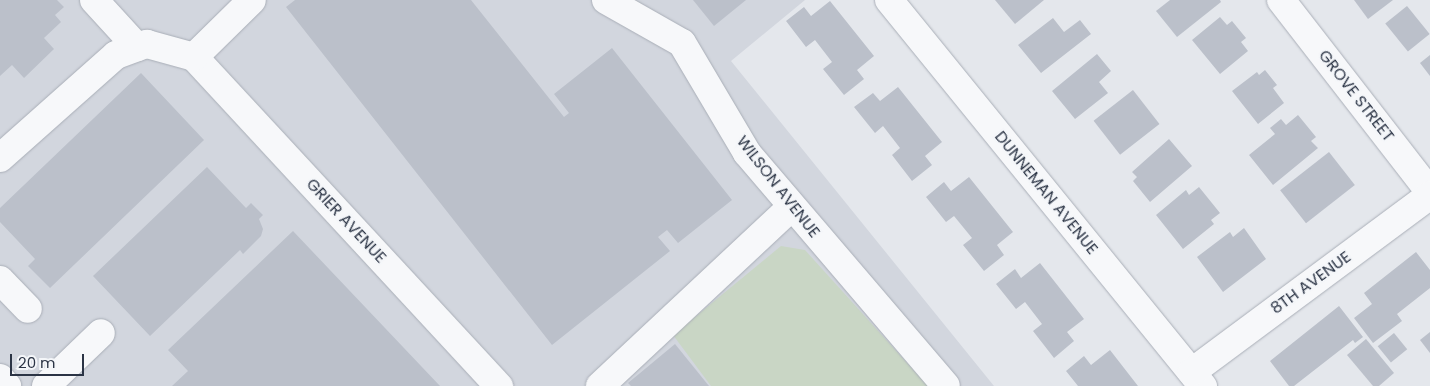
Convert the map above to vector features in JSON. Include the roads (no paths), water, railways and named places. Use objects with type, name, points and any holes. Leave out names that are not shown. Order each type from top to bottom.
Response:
[{"type":"street","points":[[94,0],[137,47]]},
{"type":"street","name":"WILSON AVENUE","points":[[606,0],[682,43],[748,154],[791,207],[946,386]]},
{"type":"street","name":"DUNNEMAN AVENUE","points":[[889,0],[1198,379]]},
{"type":"street","name":"GROVE STREET","points":[[1281,0],[1430,194]]},
{"type":"street","points":[[0,158],[116,55],[147,44],[194,57],[249,1]]},
{"type":"street","name":"GRIER AVENUE","points":[[194,57],[499,386]]},
{"type":"street","name":"8TH AVENUE","points":[[1198,379],[1430,194]]},
{"type":"street","points":[[600,386],[791,207]]},
{"type":"street","points":[[0,280],[28,309]]},
{"type":"street","points":[[46,386],[101,333]]},
{"type":"street","points":[[0,378],[7,386]]}]
